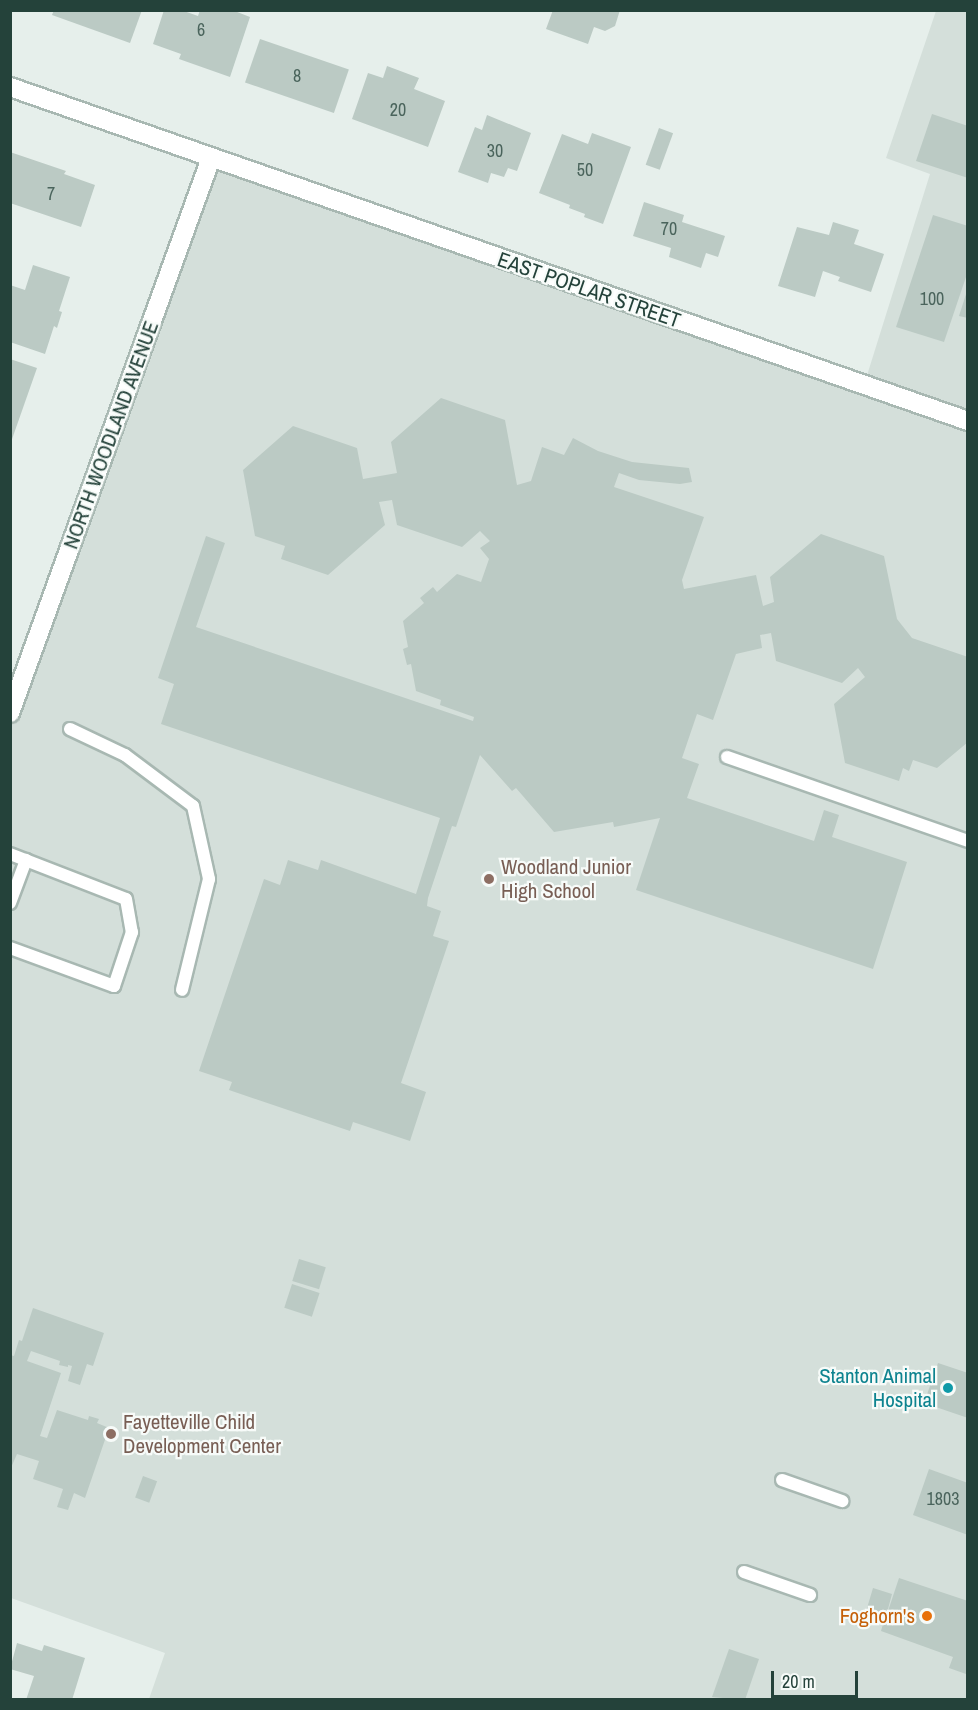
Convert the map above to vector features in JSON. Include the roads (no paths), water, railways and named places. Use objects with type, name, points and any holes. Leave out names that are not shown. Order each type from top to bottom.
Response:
[{"type":"street","name":"EAST POPLAR STREET","points":[[10,87],[968,421]]},
{"type":"street","name":"NORTH WOODLAND AVENUE","points":[[10,713],[211,158]]},
{"type":"lane","points":[[70,729],[125,754],[194,806],[209,879],[182,990]]},
{"type":"lane","points":[[727,757],[968,841]]},
{"type":"lane","points":[[10,854],[126,899],[132,932],[114,986],[10,948]]},
{"type":"lane","points":[[10,903],[26,860]]},
{"type":"lane","points":[[782,1480],[842,1501]]},
{"type":"lane","points":[[744,1572],[810,1594]]},
{"type":"place","name":"Woodland Junior High School","points":[[489,879]]},
{"type":"place","name":"Stanton Animal Hospital","points":[[948,1388]]},
{"type":"place","name":"Fayetteville Child Development Center","points":[[111,1434]]},
{"type":"place","name":"Foghorn's","points":[[927,1616]]}]
